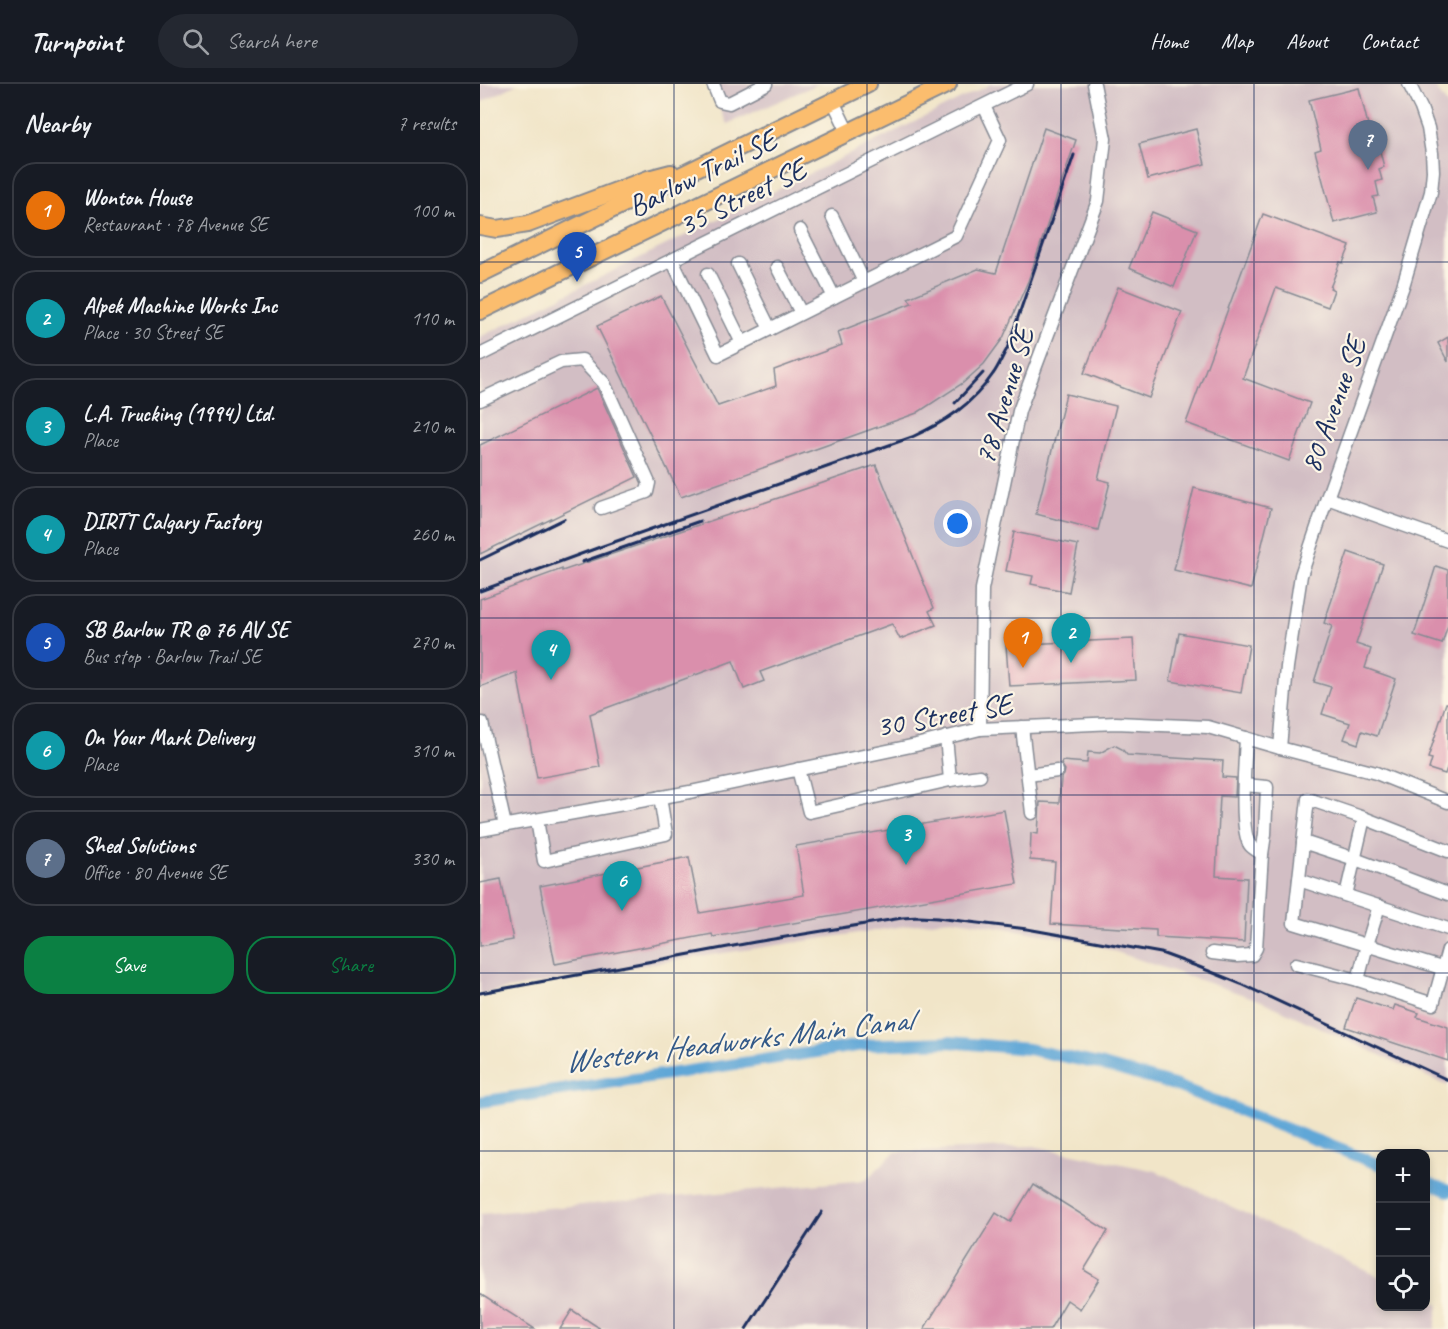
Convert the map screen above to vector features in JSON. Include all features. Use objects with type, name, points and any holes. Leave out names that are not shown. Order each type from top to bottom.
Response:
[{"type":"main road","name":"Barlow Trail SE","points":[[480,273],[868,84]]},
{"type":"main road","name":"Barlow Trail SE","points":[[480,311],[948,84]]},
{"type":"main road","points":[[480,226],[497,229],[528,224],[648,179],[704,165]]},
{"type":"street","points":[[713,84],[720,101],[729,103],[766,84]]},
{"type":"street","name":"35 Street SE","points":[[480,355],[1028,84]]},
{"type":"street","name":"78 Avenue SE","points":[[980,729],[982,589],[1019,411],[1098,201],[1106,138],[1094,84]]},
{"type":"street","name":"80 Avenue SE","points":[[1280,748],[1287,667],[1301,575],[1402,286],[1431,192],[1433,171],[1428,128],[1409,84]]},
{"type":"street","points":[[833,101],[848,132]]},
{"type":"street","points":[[672,260],[718,355],[956,236],[1000,140],[984,106]]},
{"type":"street","points":[[832,216],[864,282]]},
{"type":"street","points":[[800,230],[834,297]]},
{"type":"street","points":[[738,264],[770,329]]},
{"type":"street","points":[[777,267],[801,313]]},
{"type":"street","points":[[708,274],[742,343]]},
{"type":"street","points":[[480,400],[561,362],[582,360],[604,383],[649,483],[647,492],[601,508]]},
{"type":"street","points":[[1327,498],[1448,541]]},
{"type":"street","points":[[480,723],[482,723],[505,825]]},
{"type":"street","name":"30 Street SE","points":[[480,830],[660,797],[980,729],[1116,723],[1208,727],[1376,773],[1448,802]]},
{"type":"street","points":[[1022,727],[1032,813]]},
{"type":"street","points":[[946,737],[951,780]]},
{"type":"street","points":[[1246,738],[1245,829],[1250,846],[1262,854]]},
{"type":"street","points":[[798,769],[809,812],[951,780],[980,776]]},
{"type":"street","points":[[1028,776],[1057,771]]},
{"type":"street","points":[[1212,952],[1252,956],[1256,948],[1267,787],[1244,785]]},
{"type":"street","points":[[537,820],[544,861],[666,834],[660,797]]},
{"type":"street","points":[[1445,969],[1294,923],[1308,799],[1448,851]]},
{"type":"street","points":[[1346,895],[1364,818]]},
{"type":"street","points":[[1303,842],[1448,894]]},
{"type":"street","points":[[1299,880],[1448,929]]},
{"type":"street","points":[[1358,980],[1379,906]]},
{"type":"street","points":[[1296,964],[1358,980],[1433,1004],[1445,969],[1448,950]]},
{"type":"shaded area","points":[[480,84],[517,84],[480,103]]},
{"type":"shaded area","points":[[707,84],[818,84],[727,124]]},
{"type":"shaded area","points":[[991,84],[1433,84],[1448,106],[1448,1086],[1259,1000],[1084,941],[952,919],[656,963],[480,994],[480,337]]},
{"type":"shaded area","points":[[1034,1146],[1156,1171],[1376,1275],[1376,1311],[1430,1311],[1430,1301],[1439,1305],[1435,1329],[480,1329],[480,1214],[866,1180],[895,1152]]},
{"type":"building","points":[[1359,88],[1371,137],[1376,135],[1384,167],[1379,169],[1382,180],[1376,182],[1379,196],[1373,197],[1377,212],[1334,223],[1315,151],[1321,149],[1309,100]]},
{"type":"building","points":[[1044,128],[1076,140],[1028,281],[1003,338],[984,364],[963,383],[917,413],[681,497],[597,326],[661,296],[718,406],[776,386],[774,370],[842,345],[838,332],[912,303],[908,298],[978,269],[996,273]]},
{"type":"building","points":[[1196,129],[1205,164],[1148,179],[1139,144]]},
{"type":"building","points":[[1152,212],[1197,230],[1174,287],[1129,268]]},
{"type":"building","points":[[1263,214],[1350,246],[1343,263],[1340,262],[1330,288],[1334,290],[1328,307],[1276,288],[1243,378],[1310,403],[1289,461],[1186,423]]},
{"type":"building","points":[[1118,287],[1182,312],[1149,398],[1084,373]]},
{"type":"building","points":[[1448,337],[1448,362],[1438,343]]},
{"type":"building","points":[[597,388],[637,477],[480,554],[480,445]]},
{"type":"building","points":[[1066,394],[1116,406],[1098,479],[1110,482],[1098,530],[1036,514]]},
{"type":"building","points":[[876,465],[934,608],[929,611],[936,625],[900,639],[892,624],[760,672],[764,681],[744,689],[733,661],[590,714],[600,767],[537,778],[517,673],[480,687],[480,599],[562,569],[562,571]]},
{"type":"building","points":[[1194,488],[1271,508],[1251,589],[1174,570]]},
{"type":"building","points":[[1014,532],[1078,545],[1069,592],[1031,584],[1033,576],[1006,571]]},
{"type":"building","points":[[1348,552],[1383,564],[1356,644],[1371,649],[1365,668],[1396,679],[1377,736],[1362,731],[1358,744],[1344,739],[1350,723],[1322,714],[1331,687],[1314,682],[1332,626],[1324,623]]},
{"type":"building","points":[[1436,566],[1448,570],[1448,625],[1442,644],[1414,635]]},
{"type":"building","points":[[1179,633],[1249,645],[1241,693],[1170,681]]},
{"type":"building","points":[[1133,639],[1136,680],[1009,686],[1006,645]]},
{"type":"building","points":[[1446,703],[1448,703],[1448,765],[1445,774],[1429,769],[1432,759],[1428,758]]},
{"type":"building","points":[[1114,745],[1127,755],[1223,761],[1222,777],[1236,778],[1235,797],[1220,796],[1216,876],[1247,878],[1244,942],[1156,937],[1156,930],[1051,924],[1055,862],[1030,860],[1031,833],[1038,834],[1040,802],[1059,803],[1061,778],[1065,770],[1061,764],[1062,761],[1087,763],[1088,752],[1100,753]]},
{"type":"building","points":[[1004,810],[1017,884],[713,937],[712,934],[555,964],[540,886],[689,857],[700,913],[804,895],[796,846]]},
{"type":"building","points":[[501,879],[513,940],[480,946],[480,883]]},
{"type":"building","points":[[1356,998],[1393,1010],[1395,1005],[1419,1013],[1417,1017],[1448,1027],[1448,1061],[1346,1027]]},
{"type":"building","points":[[1033,1184],[1108,1231],[1084,1270],[1099,1279],[1080,1309],[1067,1300],[1050,1329],[924,1329],[996,1213],[1010,1222]]},
{"type":"building","points":[[480,1294],[535,1329],[480,1329]]},
{"type":"building","points":[[572,1310],[601,1329],[560,1329]]},
{"type":"waterway","name":"Western Headworks Main Canal","points":[[480,1102],[863,1045],[949,1042],[1028,1049],[1099,1064],[1174,1085],[1376,1163]]},
{"type":"waterway","name":"Western Headworks Main Canal","points":[[1430,1184],[1448,1191]]},
{"type":"railway","points":[[480,591],[912,437],[957,412],[985,385],[1007,349],[1074,155]]},
{"type":"railway","points":[[955,403],[983,373]]},
{"type":"railway","points":[[480,560],[564,519]]},
{"type":"railway","points":[[582,562],[700,521]]},
{"type":"railway","points":[[480,993],[755,942],[902,918],[937,918],[1027,929],[1161,953],[1241,984],[1448,1080]]},
{"type":"railway","points":[[746,1329],[822,1212]]},
{"type":"place","name":"Shed Solutions","points":[[1368,170]]},
{"type":"place","name":"SB Barlow TR @ 76 AV SE","points":[[577,282]]},
{"type":"place","name":"Alpek Machine Works Inc","points":[[1071,663]]},
{"type":"place","name":"Wonton House","points":[[1023,668]]},
{"type":"place","name":"DIRTT Calgary Factory","points":[[551,680]]},
{"type":"place","name":"L.A. Trucking (1994) Ltd.","points":[[906,865]]},
{"type":"place","name":"On Your Mark Delivery","points":[[622,911]]}]
